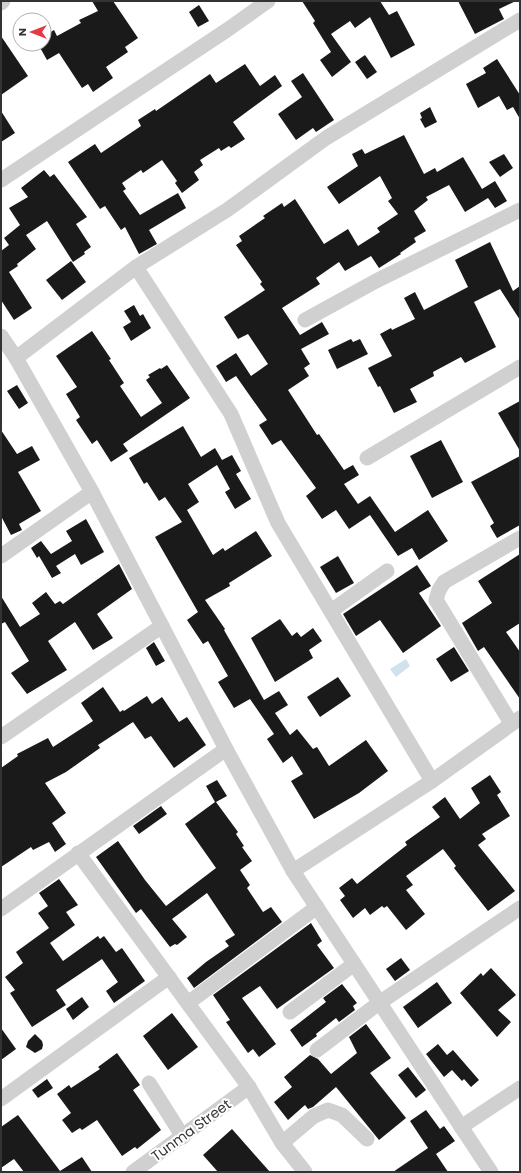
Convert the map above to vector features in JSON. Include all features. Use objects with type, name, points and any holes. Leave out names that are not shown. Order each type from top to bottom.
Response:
[{"type":"street","points":[[1,180],[227,30],[268,1]]},
{"type":"street","points":[[16,358],[136,267],[227,210],[326,138],[520,20]]},
{"type":"street","points":[[304,320],[376,281],[520,210]]},
{"type":"street","points":[[136,267],[231,414],[278,523],[432,781]]},
{"type":"street","points":[[1,336],[16,358],[92,492],[226,749],[293,871],[491,1172]]},
{"type":"street","points":[[367,458],[520,367]]},
{"type":"street","points":[[1,556],[92,492]]},
{"type":"street","points":[[293,871],[432,781],[516,721],[436,600],[439,590],[444,582],[520,538]]},
{"type":"street","points":[[331,611],[387,571]]},
{"type":"street","points":[[1,737],[162,626]]},
{"type":"street","points":[[1,909],[226,749]]},
{"type":"street","points":[[78,853],[249,1087],[282,1143],[305,1172]]},
{"type":"street","points":[[188,1003],[317,907]]},
{"type":"street","points":[[317,1050],[379,1003],[520,908]]},
{"type":"street","points":[[290,1012],[354,964]]},
{"type":"street","points":[[1,1099],[169,977]]},
{"type":"street","points":[[149,1083],[183,1137]]},
{"type":"street","name":"Tunma Street","points":[[133,1172],[183,1137],[249,1087]]},
{"type":"street","points":[[461,1127],[520,1088]]},
{"type":"street","points":[[282,1143],[314,1116],[328,1110],[342,1115],[367,1139]]},
{"type":"water","points":[[406,659],[410,666],[396,677],[390,669]]},
{"type":"building","points":[[92,1],[113,1],[138,38],[125,47],[128,52],[106,67],[113,78],[93,92],[88,84],[82,88],[59,53],[47,60],[42,52],[52,52],[52,31],[54,30],[57,36],[81,23],[79,20],[98,11]]},
{"type":"building","points":[[302,1],[380,1],[389,15],[397,11],[415,45],[391,58],[370,17],[355,28],[350,21],[331,34],[351,62],[332,77],[320,60],[331,52],[313,23],[315,21]]},
{"type":"building","points":[[458,1],[516,1],[499,9],[504,19],[475,34]]},
{"type":"building","points":[[199,5],[209,21],[198,27],[189,12]]},
{"type":"building","points":[[1,36],[28,76],[1,95]]},
{"type":"building","points":[[365,55],[377,72],[367,79],[355,62]]},
{"type":"building","points":[[497,59],[520,95],[520,119],[513,107],[507,110],[499,96],[478,108],[466,84],[486,73],[483,68]]},
{"type":"building","points":[[245,64],[260,86],[275,75],[282,86],[233,122],[245,139],[231,148],[229,146],[221,151],[219,148],[200,160],[203,165],[194,172],[199,180],[182,193],[175,183],[177,181],[162,160],[143,173],[141,170],[122,183],[126,189],[123,191],[140,215],[178,193],[186,208],[149,230],[157,244],[139,254],[125,227],[121,230],[105,206],[100,209],[68,162],[95,144],[101,153],[141,126],[138,120],[155,109],[156,111],[210,74],[216,83]]},
{"type":"building","points":[[303,73],[334,120],[316,132],[313,128],[296,140],[278,114],[302,97],[291,81]]},
{"type":"building","points":[[430,107],[437,122],[425,128],[420,119],[422,118],[420,113]]},
{"type":"building","points":[[1,111],[15,133],[1,142]]},
{"type":"building","points":[[404,135],[424,174],[435,168],[437,172],[463,157],[482,189],[495,181],[507,201],[495,208],[488,198],[465,212],[449,185],[426,197],[428,200],[414,211],[426,231],[414,238],[416,242],[400,253],[401,254],[379,268],[371,256],[345,271],[339,262],[316,278],[320,284],[282,308],[300,335],[322,322],[329,334],[301,349],[310,364],[304,368],[309,376],[288,390],[317,435],[319,434],[344,470],[353,465],[359,475],[344,484],[358,504],[370,496],[395,532],[428,510],[448,541],[419,560],[412,548],[398,556],[370,515],[349,529],[336,510],[322,519],[306,496],[316,488],[281,440],[272,445],[259,425],[267,420],[236,376],[226,382],[216,366],[236,353],[251,376],[268,364],[248,334],[238,339],[224,317],[265,290],[260,284],[262,282],[236,245],[242,241],[239,236],[265,218],[263,216],[282,203],[284,207],[295,199],[324,244],[348,229],[358,246],[380,232],[377,228],[398,214],[388,201],[392,198],[380,176],[339,204],[327,187],[358,166],[352,154],[362,149],[365,154]]},
{"type":"building","points":[[504,154],[513,168],[500,177],[489,162]]},
{"type":"building","points":[[44,170],[50,177],[54,174],[87,217],[76,224],[91,247],[84,252],[85,254],[73,262],[47,221],[26,235],[36,249],[17,264],[18,266],[9,272],[32,308],[14,320],[1,300],[1,251],[9,245],[4,238],[20,225],[9,208],[28,197],[21,188]]},
{"type":"building","points":[[490,242],[513,291],[520,286],[520,320],[500,289],[474,302],[496,347],[465,363],[461,357],[433,372],[434,376],[410,389],[417,402],[394,413],[380,386],[378,387],[368,368],[392,356],[380,334],[415,319],[404,298],[415,292],[424,310],[468,287],[455,260]]},
{"type":"building","points":[[71,261],[86,282],[62,300],[46,280]]},
{"type":"building","points":[[134,305],[140,316],[143,314],[151,328],[131,341],[123,327],[131,322],[124,311]]},
{"type":"building","points":[[92,331],[111,359],[109,360],[124,383],[120,386],[141,417],[162,403],[146,380],[150,377],[148,375],[167,365],[190,398],[123,444],[128,451],[111,462],[97,440],[92,444],[76,420],[80,417],[66,394],[77,387],[56,356]]},
{"type":"building","points":[[351,339],[353,342],[360,339],[368,354],[337,369],[328,350]]},
{"type":"building","points":[[17,385],[28,403],[19,409],[7,391]]},
{"type":"building","points":[[520,401],[520,451],[498,413]]},
{"type":"building","points":[[183,426],[201,457],[215,448],[222,460],[232,455],[241,471],[236,474],[251,499],[235,509],[225,492],[230,489],[217,465],[188,484],[199,502],[187,510],[213,555],[223,548],[225,551],[256,531],[272,556],[229,583],[230,586],[205,600],[225,629],[224,630],[264,700],[279,691],[288,705],[275,713],[290,735],[297,729],[313,749],[317,747],[329,766],[366,740],[388,771],[359,793],[314,819],[291,781],[303,774],[292,756],[283,763],[267,739],[274,734],[250,699],[234,708],[218,682],[228,676],[208,641],[203,644],[187,620],[198,612],[155,537],[182,522],[165,497],[159,501],[147,482],[144,484],[129,458]]},
{"type":"building","points":[[1,430],[17,454],[32,446],[40,460],[18,472],[41,511],[19,524],[22,530],[11,535],[1,516]]},
{"type":"building","points":[[441,440],[463,482],[432,498],[410,456]]},
{"type":"building","points":[[520,456],[520,525],[497,538],[490,526],[494,523],[471,482]]},
{"type":"building","points":[[86,519],[104,552],[81,565],[75,554],[56,566],[61,573],[52,578],[39,556],[37,558],[31,548],[41,541],[51,554],[72,541],[66,531]]},
{"type":"building","points":[[520,554],[520,623],[506,632],[520,652],[520,699],[484,647],[478,651],[462,623],[492,603],[478,581]]},
{"type":"building","points":[[338,556],[354,583],[336,593],[320,567]]},
{"type":"building","points":[[119,564],[132,589],[97,614],[113,638],[93,650],[75,622],[48,641],[67,670],[27,694],[11,673],[29,661],[5,622],[1,624],[1,596],[20,627],[40,614],[32,603],[46,592],[55,604],[60,601],[63,604]]},
{"type":"building","points":[[417,565],[431,586],[419,593],[441,626],[403,653],[380,620],[356,636],[343,614]]},
{"type":"building","points":[[280,619],[292,636],[297,632],[301,637],[313,628],[322,641],[309,650],[313,658],[275,682],[251,638]]},
{"type":"building","points":[[154,642],[165,661],[156,666],[146,648]]},
{"type":"building","points":[[454,647],[469,671],[451,682],[436,659]]},
{"type":"building","points":[[338,677],[351,696],[320,717],[307,697]]},
{"type":"building","points":[[103,687],[120,712],[147,696],[152,704],[162,697],[179,722],[187,717],[206,745],[174,768],[151,736],[145,739],[133,722],[98,745],[100,748],[66,772],[45,783],[66,813],[52,823],[66,844],[55,852],[49,842],[33,850],[31,847],[1,867],[1,768],[18,756],[17,754],[48,738],[53,747],[93,721],[81,703]]},
{"type":"building","points":[[490,775],[501,792],[497,795],[510,816],[482,834],[486,839],[478,845],[515,891],[488,911],[454,868],[456,866],[443,849],[406,876],[413,885],[406,890],[425,914],[406,930],[387,906],[384,908],[382,906],[370,915],[365,908],[353,918],[340,900],[345,896],[339,888],[352,878],[357,884],[407,845],[405,842],[440,817],[432,807],[445,797],[460,819],[480,803],[471,788]]},
{"type":"building","points":[[217,780],[227,796],[216,802],[238,832],[236,834],[244,846],[242,847],[252,861],[240,870],[250,885],[247,888],[263,912],[271,907],[282,922],[194,988],[187,978],[206,962],[229,946],[225,941],[235,935],[207,893],[172,919],[187,937],[177,945],[175,944],[170,947],[141,909],[136,913],[96,857],[118,841],[145,880],[166,906],[216,868],[185,824],[215,802],[206,786]]},
{"type":"building","points":[[161,806],[167,814],[139,834],[133,826]]},
{"type":"building","points":[[59,879],[78,905],[66,912],[75,925],[50,943],[63,961],[98,936],[100,939],[104,936],[116,952],[122,948],[145,981],[114,1003],[106,991],[118,982],[102,959],[56,990],[66,1005],[32,1027],[10,993],[15,990],[5,977],[23,963],[16,952],[49,928],[38,913],[48,906],[39,893]]},
{"type":"building","points":[[311,923],[322,941],[317,945],[334,968],[277,1009],[260,986],[242,998],[276,1044],[259,1057],[253,1049],[248,1053],[226,1022],[230,1020],[213,995]]},
{"type":"building","points":[[401,958],[410,970],[395,981],[386,969]]},
{"type":"building","points":[[491,968],[516,995],[498,1010],[511,1022],[497,1037],[460,993],[481,973],[483,976]]},
{"type":"building","points":[[437,982],[452,1003],[418,1028],[403,1007]]},
{"type":"building","points":[[342,984],[357,1003],[353,1006],[355,1010],[339,1022],[336,1018],[316,1034],[317,1036],[302,1047],[290,1030],[326,1002],[323,998]]},
{"type":"building","points":[[82,997],[89,1007],[73,1020],[66,1009]]},
{"type":"building","points":[[172,1013],[198,1047],[168,1070],[143,1036]]},
{"type":"building","points":[[366,1024],[391,1058],[370,1073],[406,1118],[379,1140],[336,1087],[313,1107],[308,1109],[305,1105],[288,1120],[274,1102],[292,1087],[284,1077],[310,1055],[318,1059],[331,1074],[357,1053],[349,1037]]},
{"type":"building","points":[[1,1028],[16,1049],[1,1060]]},
{"type":"building","points":[[35,1034],[42,1041],[43,1045],[42,1049],[35,1053],[26,1047],[28,1041]]},
{"type":"building","points":[[438,1044],[447,1055],[453,1050],[479,1080],[471,1087],[464,1079],[462,1081],[452,1070],[444,1077],[426,1054]]},
{"type":"building","points":[[117,1053],[140,1085],[133,1090],[161,1130],[137,1149],[135,1147],[122,1156],[97,1120],[82,1130],[80,1128],[72,1133],[62,1120],[71,1113],[57,1094],[69,1085],[71,1088],[100,1069],[98,1067]]},
{"type":"building","points":[[408,1067],[426,1090],[416,1098],[398,1075]]},
{"type":"building","points":[[47,1079],[53,1088],[38,1098],[32,1090]]},
{"type":"building","points":[[426,1110],[440,1129],[444,1126],[455,1141],[436,1154],[448,1172],[393,1172],[428,1148],[410,1121]]},
{"type":"building","points":[[18,1115],[60,1171],[82,1157],[92,1172],[24,1172],[14,1159],[1,1168],[1,1127]]},
{"type":"building","points":[[232,1129],[270,1172],[218,1172],[203,1155]]}]
